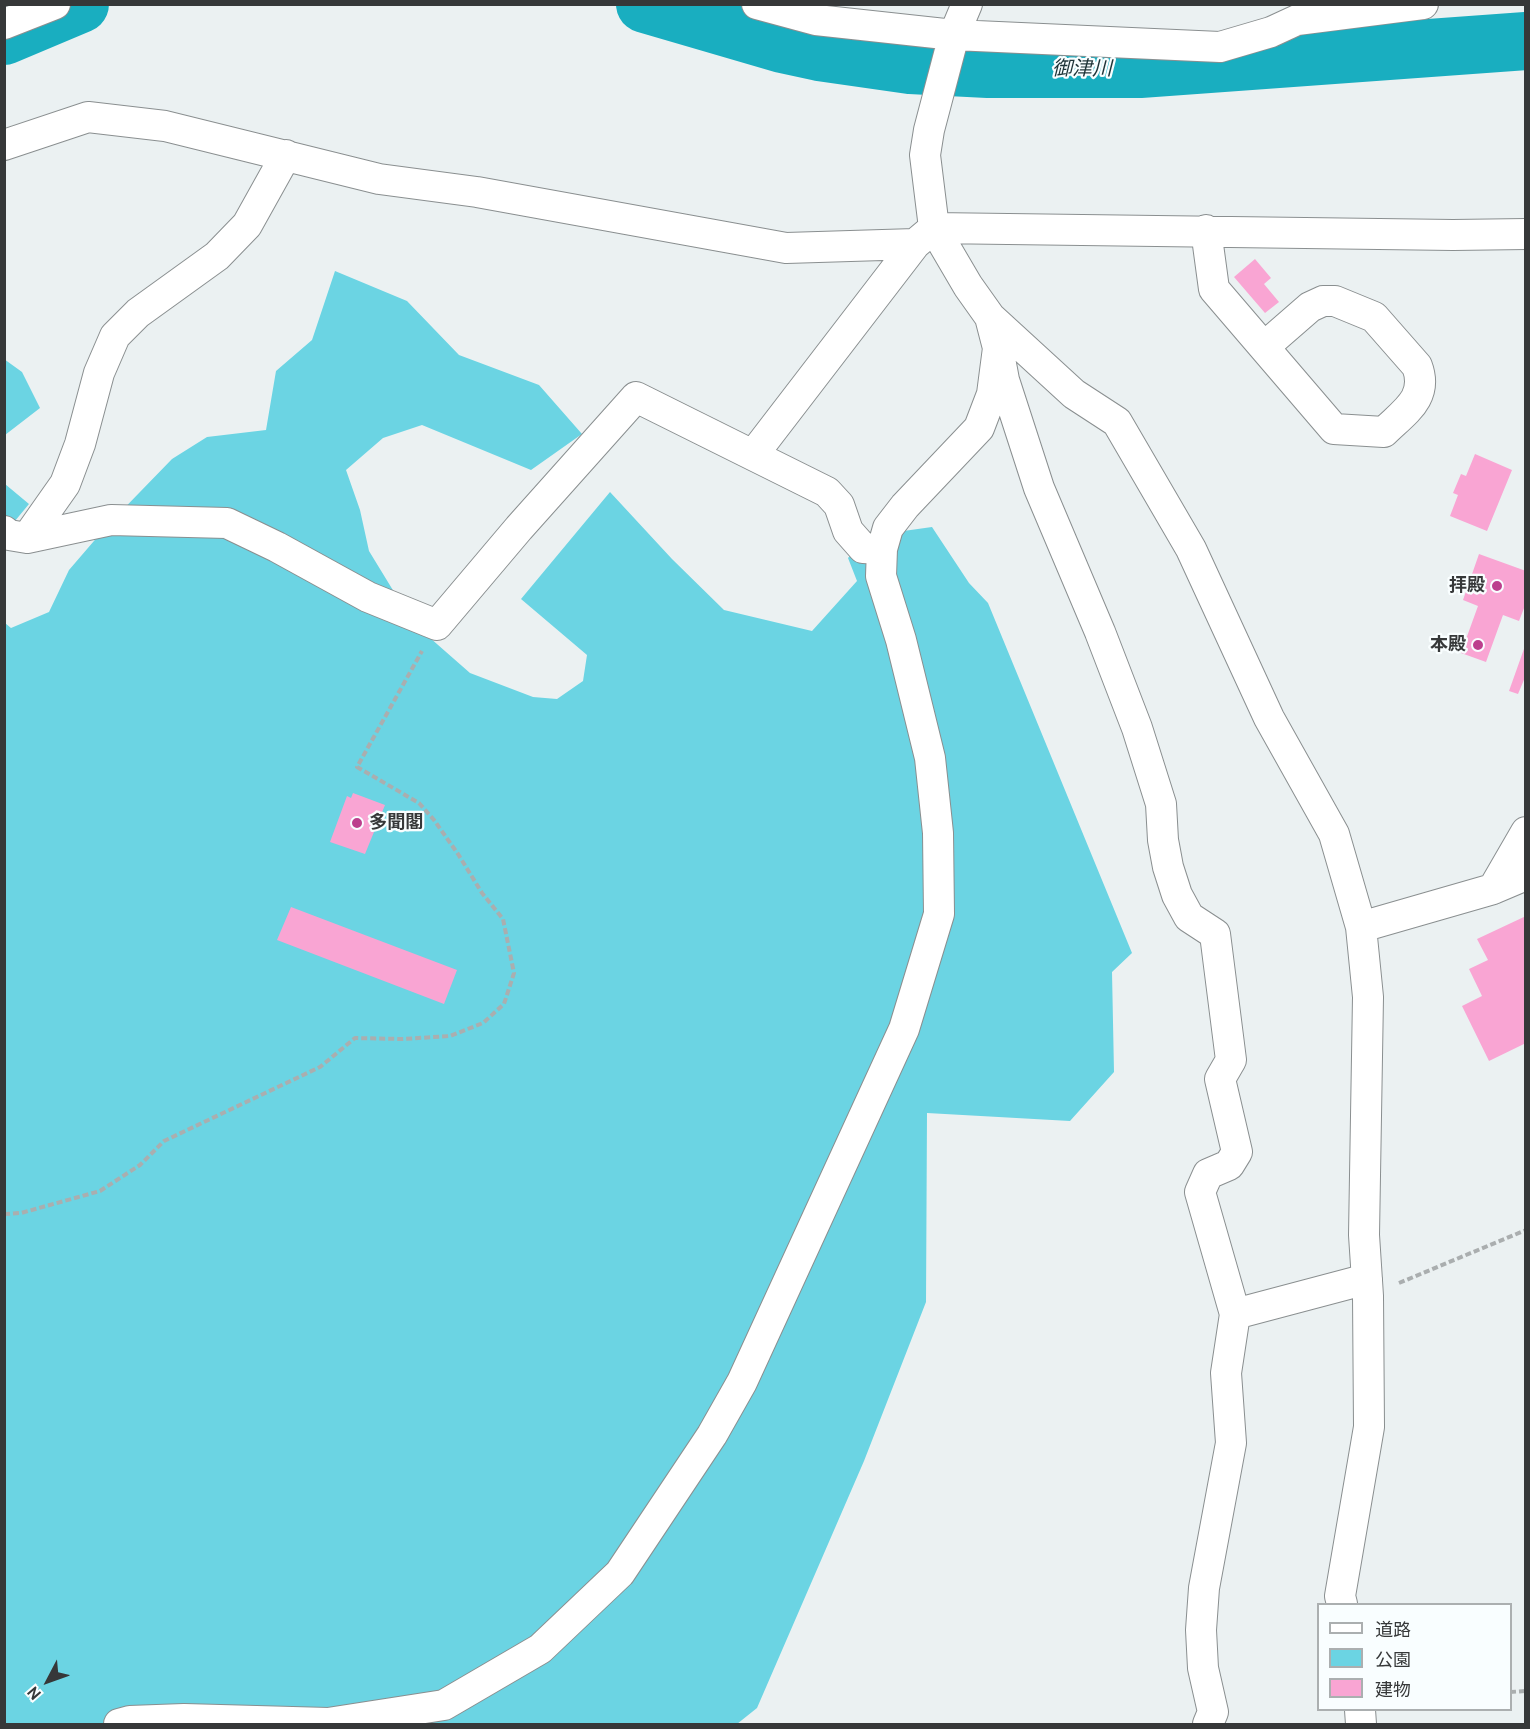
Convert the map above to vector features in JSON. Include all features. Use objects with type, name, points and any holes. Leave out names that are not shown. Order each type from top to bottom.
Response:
[{"type":"street","points":[[4,24],[55,4]]},
{"type":"street","points":[[757,4],[816,20],[953,43],[1220,47],[1271,32],[1297,20],[1423,4]]},
{"type":"street","points":[[753,455],[924,236],[925,155],[929,130],[953,43],[967,4]]},
{"type":"street","points":[[4,145],[88,117],[165,126],[379,179],[477,192],[786,249],[924,236],[1206,230],[1452,235],[1526,234]]},
{"type":"street","points":[[16,535],[65,484],[80,444],[99,373],[115,336],[138,313],[216,256],[247,225],[286,155]]},
{"type":"street","points":[[1206,230],[1214,289],[1334,429],[1384,432],[1415,401],[1421,389],[1417,366],[1374,317],[1335,301],[1323,301],[1310,307],[1264,347]]},
{"type":"street","points":[[924,236],[968,286],[990,317],[1074,394],[1117,422],[1191,549],[1269,718],[1334,834],[1360,927],[1368,997],[1364,1235],[1368,1288],[1369,1427],[1340,1596],[1342,1603]]},
{"type":"street","points":[[990,317],[1004,380],[1039,488],[1100,632],[1137,728],[1161,804],[1163,840],[1168,867],[1177,895],[1189,917],[1215,934],[1231,1060],[1220,1078],[1237,1152],[1229,1165],[1208,1174],[1200,1192],[1235,1314],[1226,1373],[1231,1443],[1204,1588],[1201,1630],[1203,1668],[1213,1712],[1208,1725]]},
{"type":"street","points":[[119,1725],[130,1720],[184,1719],[328,1723],[444,1705],[540,1649],[620,1573],[712,1435],[742,1382],[904,1029],[939,914],[938,833],[930,758],[901,640],[881,576],[882,549],[888,528],[905,506],[979,428],[992,394],[998,348]]},
{"type":"street","points":[[16,535],[111,520],[227,524],[277,547],[368,597],[437,625],[519,528],[636,397],[827,492],[839,505],[848,531],[864,548],[882,549]]},
{"type":"street","points":[[1493,889],[1526,831]]},
{"type":"street","points":[[1360,927],[1493,889],[1526,875]]},
{"type":"street","points":[[1235,1314],[1368,1288]]},
{"type":"path","points":[[4,1214],[21,1213],[100,1191],[140,1165],[164,1141],[320,1067],[355,1038],[403,1039],[450,1036],[483,1023],[504,1004],[514,973],[502,919],[482,893],[458,854],[418,803],[357,766],[437,625]]},
{"type":"path","points":[[1368,1288],[1526,1230]]},
{"type":"green space","points":[[335,271],[407,301],[459,355],[539,385],[582,434],[531,470],[422,425],[383,438],[346,470],[360,510],[369,551],[413,623],[470,673],[533,697],[557,699],[583,681],[587,655],[521,599],[610,492],[672,559],[724,610],[812,631],[857,581],[848,558],[868,536],[932,527],[969,583],[988,603],[1132,953],[1112,972],[1114,1072],[1070,1121],[927,1113],[926,1302],[864,1461],[757,1708],[737,1724],[5,1724],[5,623],[11,628],[49,612],[69,570],[106,527],[172,459],[207,437],[266,430],[276,371],[312,340]]},
{"type":"green space","points":[[4,359],[22,372],[40,408],[5,435]]},
{"type":"green space","points":[[5,484],[29,504],[5,533]]},
{"type":"building","points":[[1255,259],[1271,278],[1264,284],[1279,302],[1265,313],[1234,277]]},
{"type":"building","points":[[1475,454],[1512,470],[1487,531],[1450,516],[1458,495],[1453,493],[1461,474],[1466,476]]},
{"type":"building","name":"拝殿","points":[[1479,554],[1526,571],[1526,603],[1519,621],[1503,615],[1486,662],[1461,653],[1478,606],[1463,600]]},
{"type":"building","points":[[1525,646],[1526,675],[1518,694],[1509,691]]},
{"type":"building","name":"多聞閣","points":[[353,793],[385,805],[365,854],[330,842],[347,796],[351,798]]},
{"type":"building","points":[[291,907],[457,970],[444,1004],[277,940]]},
{"type":"building","points":[[1526,916],[1526,1043],[1489,1061],[1462,1006],[1482,996],[1469,969],[1488,960],[1477,939]]},
{"type":"waterway","name":"御津川","points":[[4,36],[80,4]]},
{"type":"waterway","name":"御津川","points":[[645,4],[782,44],[819,52],[910,65],[988,69],[1140,69],[1526,41]]},
{"type":"place","name":"拝殿","points":[[1497,586]]},
{"type":"place","name":"本殿","points":[[1478,645]]},
{"type":"place","name":"多聞閣","points":[[357,823]]}]
